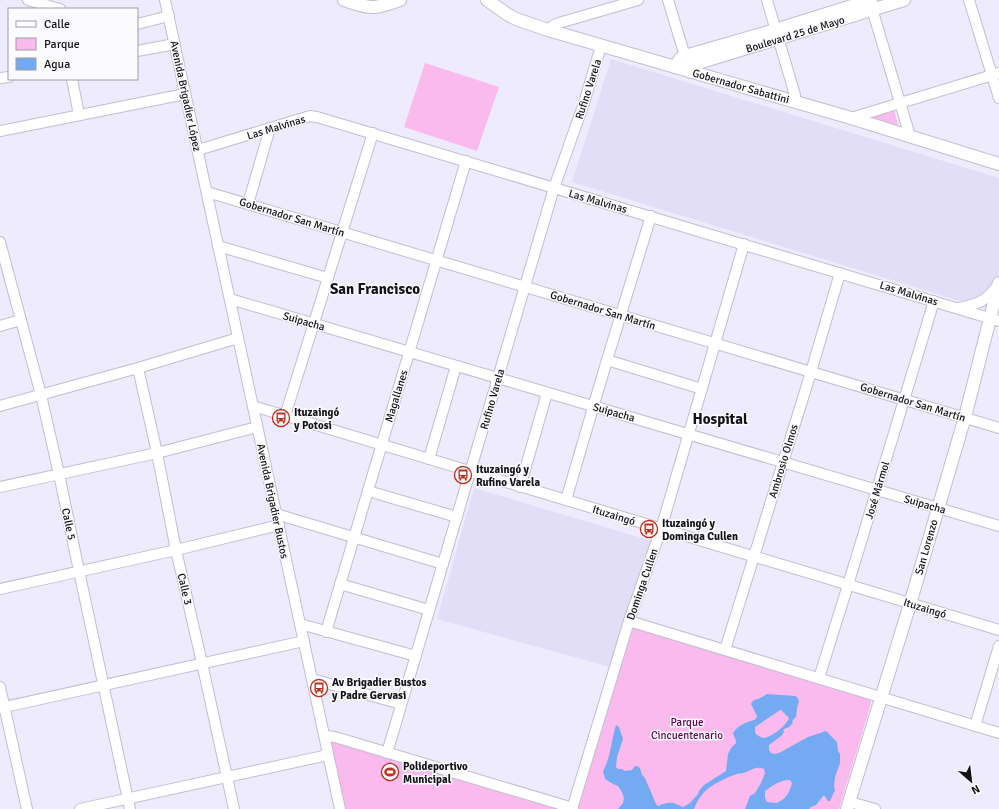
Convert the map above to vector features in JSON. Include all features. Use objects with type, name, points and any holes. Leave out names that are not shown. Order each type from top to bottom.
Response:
[{"type":"main road","points":[[344,0],[358,2],[374,7],[400,0]]},
{"type":"main road","name":"Gobernador Sabattini","points":[[487,0],[516,19],[548,30],[675,67],[693,69],[795,102],[852,118],[999,164]]},
{"type":"main road","name":"Boulevard 25 de Mayo","points":[[693,69],[698,63],[777,34],[870,3],[904,0]]},
{"type":"main road","name":"Boulevard 25 de Mayo","points":[[685,56],[777,34]]},
{"type":"main road","points":[[675,67],[680,59],[685,56]]},
{"type":"main road","name":"San Lorenzo","points":[[848,805],[882,697],[995,319],[999,284]]},
{"type":"street","points":[[28,0],[56,8]]},
{"type":"street","name":"Avenida Brigadier López","points":[[166,0],[206,192]]},
{"type":"street","points":[[548,30],[559,23],[638,0]]},
{"type":"street","points":[[668,0],[685,56],[693,69]]},
{"type":"street","points":[[767,0],[795,95],[795,102]]},
{"type":"street","points":[[969,0],[996,74],[999,98]]},
{"type":"street","points":[[870,3],[910,136]]},
{"type":"street","points":[[138,24],[169,16]]},
{"type":"street","points":[[138,51],[175,44]]},
{"type":"street","name":"Rufino Varela","points":[[387,752],[554,188],[584,103],[601,46]]},
{"type":"street","points":[[852,118],[996,74]]},
{"type":"street","points":[[72,80],[79,116]]},
{"type":"street","points":[[0,131],[186,94]]},
{"type":"street","name":"Las Malvinas","points":[[198,150],[310,116],[317,117],[995,319]]},
{"type":"street","points":[[248,204],[270,128]]},
{"type":"street","points":[[285,416],[372,133]]},
{"type":"street","name":"Magallanes","points":[[326,632],[466,161]]},
{"type":"street","name":"Gobernador San Martín","points":[[206,192],[999,428]]},
{"type":"street","name":"Avenida Brigadier Bustos","points":[[206,192],[340,809]]},
{"type":"street","points":[[566,500],[651,216]]},
{"type":"street","name":"Calle 5","points":[[0,244],[41,395],[130,809]]},
{"type":"street","name":"Dominga Cullen","points":[[572,808],[629,621],[660,529],[689,434],[744,244]]},
{"type":"street","points":[[218,246],[328,278]]},
{"type":"street","name":"Ambrosio Olmos","points":[[725,650],[840,273]]},
{"type":"street","points":[[958,308],[978,303],[985,299],[999,284]]},
{"type":"street","name":"Suipacha","points":[[230,299],[999,526]]},
{"type":"street","name":"José Mármol","points":[[819,678],[934,301]]},
{"type":"street","points":[[0,326],[21,320]]},
{"type":"street","points":[[0,406],[138,368],[238,338]]},
{"type":"street","points":[[607,360],[702,389]]},
{"type":"street","points":[[429,459],[456,366]]},
{"type":"street","name":"Calle 3","points":[[138,368],[157,452],[176,550],[234,809]]},
{"type":"street","points":[[520,487],[547,393]]},
{"type":"street","name":"Ituzaingó","points":[[253,406],[999,630]]},
{"type":"street","points":[[0,487],[157,452],[257,427]]},
{"type":"street","points":[[368,491],[457,517]]},
{"type":"street","points":[[276,514],[443,564]]},
{"type":"street","points":[[0,589],[279,526]]},
{"type":"street","points":[[340,584],[429,610]]},
{"type":"street","points":[[629,621],[999,733]]},
{"type":"street","points":[[300,624],[416,656]]},
{"type":"street","points":[[2,707],[304,641]]},
{"type":"street","points":[[975,726],[999,646]]},
{"type":"street","points":[[312,679],[401,704]]},
{"type":"street","points":[[0,687],[2,707],[27,809]]},
{"type":"street","points":[[324,736],[336,737],[572,808]]},
{"type":"street","points":[[80,809],[328,755]]},
{"type":"street","points":[[848,805],[875,809]]},
{"type":"shaded area","points":[[611,59],[999,178],[999,313],[572,182]]},
{"type":"shaded area","points":[[474,488],[652,541],[610,667],[437,619]]},
{"type":"green space","points":[[425,63],[499,87],[477,151],[404,127]]},
{"type":"green space","points":[[894,109],[898,126],[871,117]]},
{"type":"green space","name":"Parque Cincuentenario","points":[[635,628],[870,699],[871,704],[839,809],[577,809],[631,632]]},
{"type":"green space","name":"Polideportivo Municipal","points":[[325,736],[572,809],[340,809]]},
{"type":"water","points":[[767,694],[795,696],[799,701],[796,717],[792,721],[792,724],[783,730],[784,732],[781,736],[769,745],[769,750],[771,753],[779,753],[808,737],[826,731],[837,742],[838,751],[840,754],[840,763],[835,777],[835,790],[830,801],[828,801],[824,795],[816,805],[809,809],[745,809],[750,796],[755,793],[765,773],[764,769],[758,768],[733,775],[713,785],[697,802],[694,809],[618,809],[623,803],[624,798],[622,792],[618,786],[605,779],[603,771],[606,766],[616,725],[619,727],[623,739],[617,757],[616,767],[625,771],[632,770],[635,766],[640,768],[658,806],[666,803],[675,803],[683,807],[690,803],[704,785],[726,771],[728,754],[736,743],[733,733],[740,726],[756,719],[757,716],[751,704],[755,700]],"holes":[[[780,710],[789,718],[782,727],[774,734],[763,738],[755,733],[755,727]],[[790,780],[792,783],[789,792],[785,797],[777,803],[767,802],[765,798],[765,791],[784,781]]]},
{"type":"place","name":"Ituzaingó y Potosi","points":[[281,418]]},
{"type":"place","name":"Ituzaingó y Rufino Varela","points":[[463,475]]},
{"type":"place","name":"Ituzaingó y Dominga Cullen","points":[[649,529]]},
{"type":"place","name":"Av Brigadier Bustos y Padre Gervasi","points":[[319,688]]},
{"type":"place","name":"Polideportivo Municipal","points":[[390,772]]},
{"type":"district","name":"San Francisco","points":[[375,289]]},
{"type":"district","name":"Hospital","points":[[720,419]]}]
